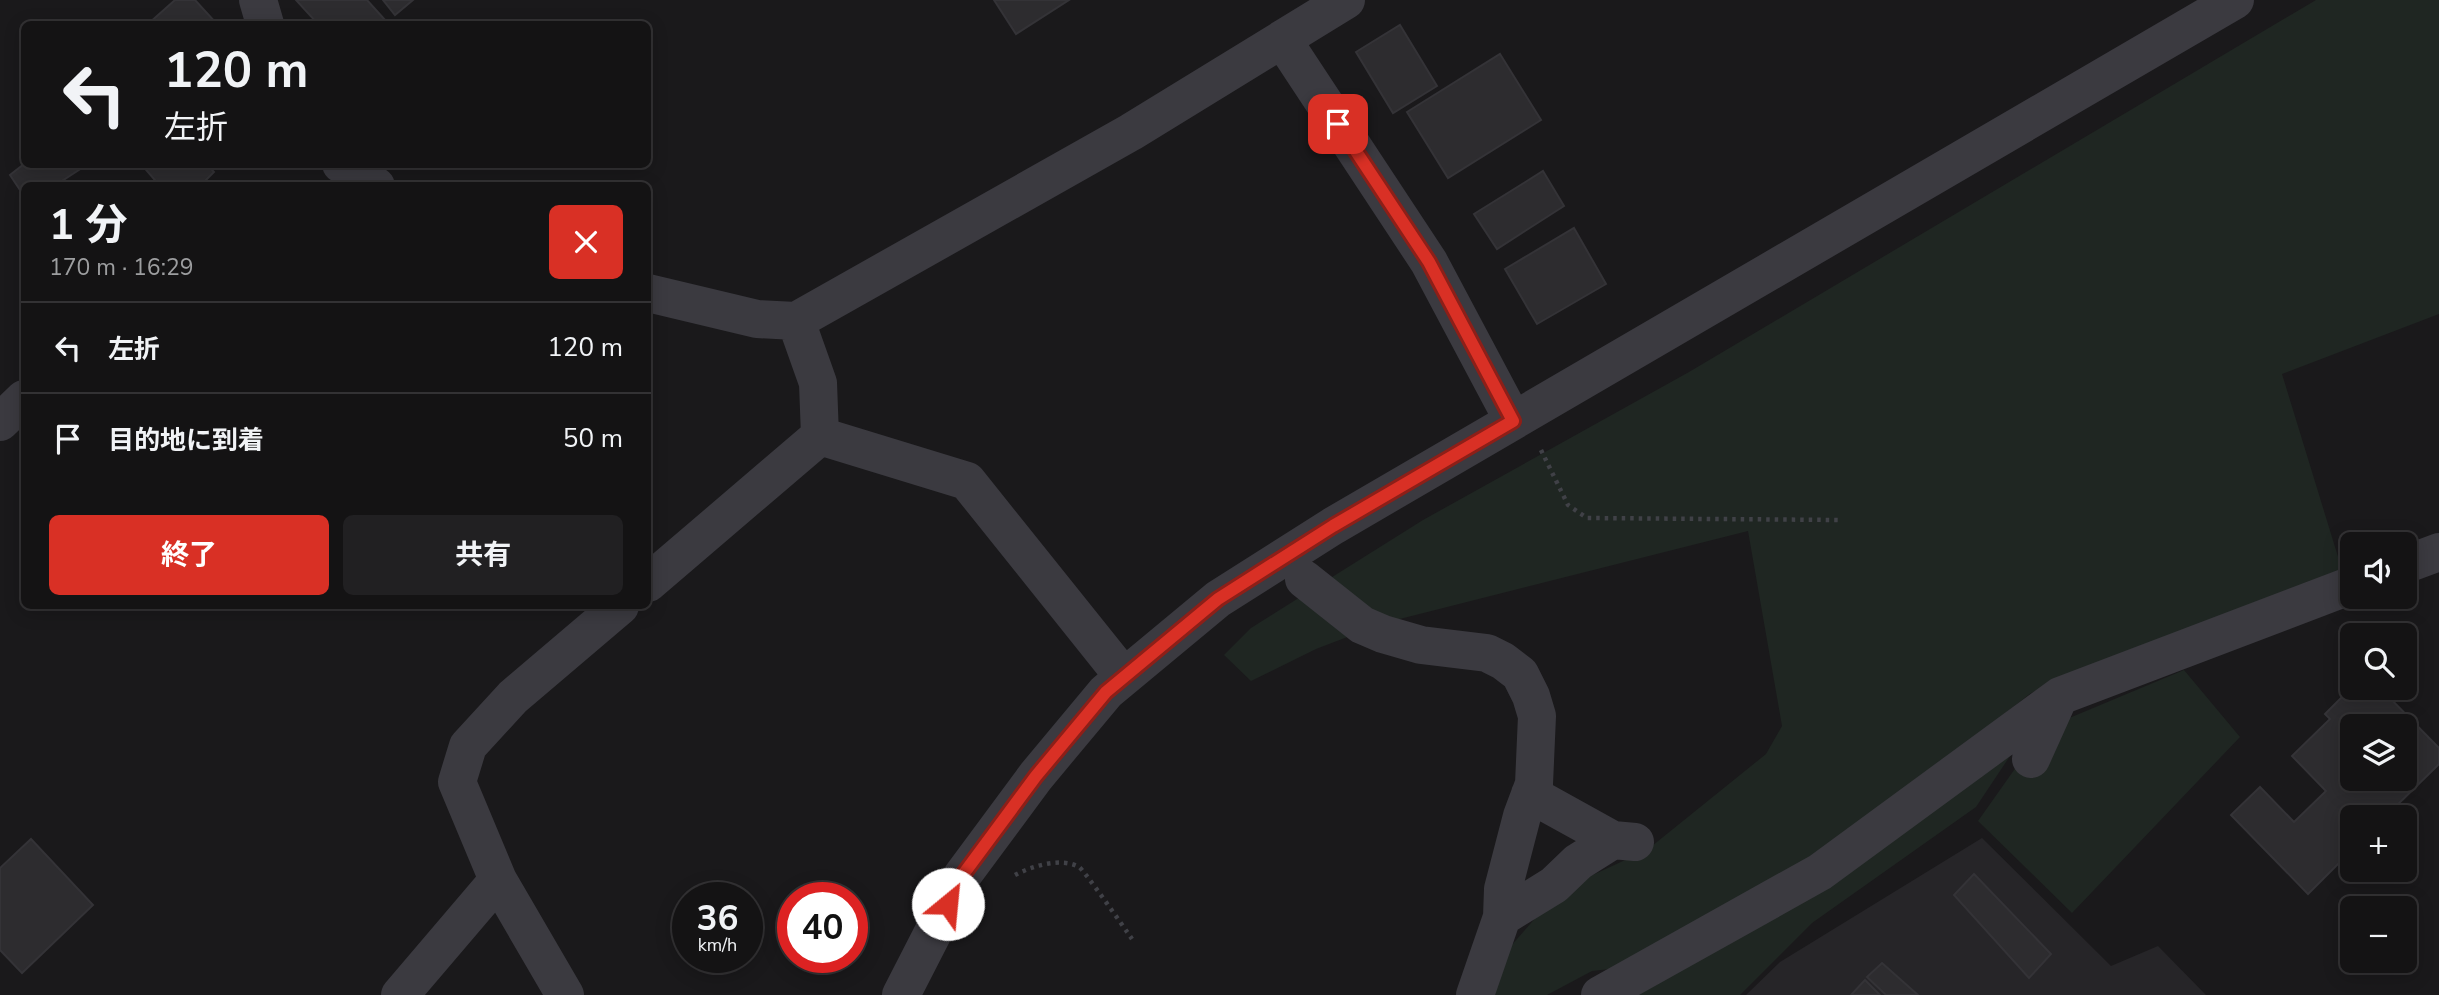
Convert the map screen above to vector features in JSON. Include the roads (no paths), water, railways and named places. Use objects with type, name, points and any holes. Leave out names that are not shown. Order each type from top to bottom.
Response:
[{"type":"street","points":[[258,0],[264,21]]},
{"type":"street","points":[[651,294],[757,319],[796,321],[1131,132],[1346,0]]},
{"type":"street","points":[[901,995],[966,872],[1036,776],[1106,692],[1218,599],[1333,526],[1525,431],[2235,0]]},
{"type":"street","points":[[1282,39],[1429,262],[1525,431]]},
{"type":"street","points":[[796,321],[818,383],[820,436]]},
{"type":"street","points":[[0,422],[21,402]]},
{"type":"street","points":[[820,436],[967,481],[1124,677]]},
{"type":"street","points":[[651,580],[820,436]]},
{"type":"street","points":[[2417,560],[2439,552]]},
{"type":"street","points":[[1304,579],[1362,625],[1383,634],[1421,645],[1487,653],[1503,661],[1520,674],[1538,716],[1534,784],[1522,816],[1503,889],[1502,917],[1475,995]]},
{"type":"street","points":[[1600,995],[1820,872],[2060,696],[2340,590]]},
{"type":"street","points":[[565,995],[498,880],[457,782],[468,746],[513,697],[616,609]]},
{"type":"street","points":[[2031,759],[2060,696]]},
{"type":"street","points":[[1502,917],[1554,885],[1578,862],[1624,841],[1530,794]]},
{"type":"street","points":[[400,995],[498,880]]}]
